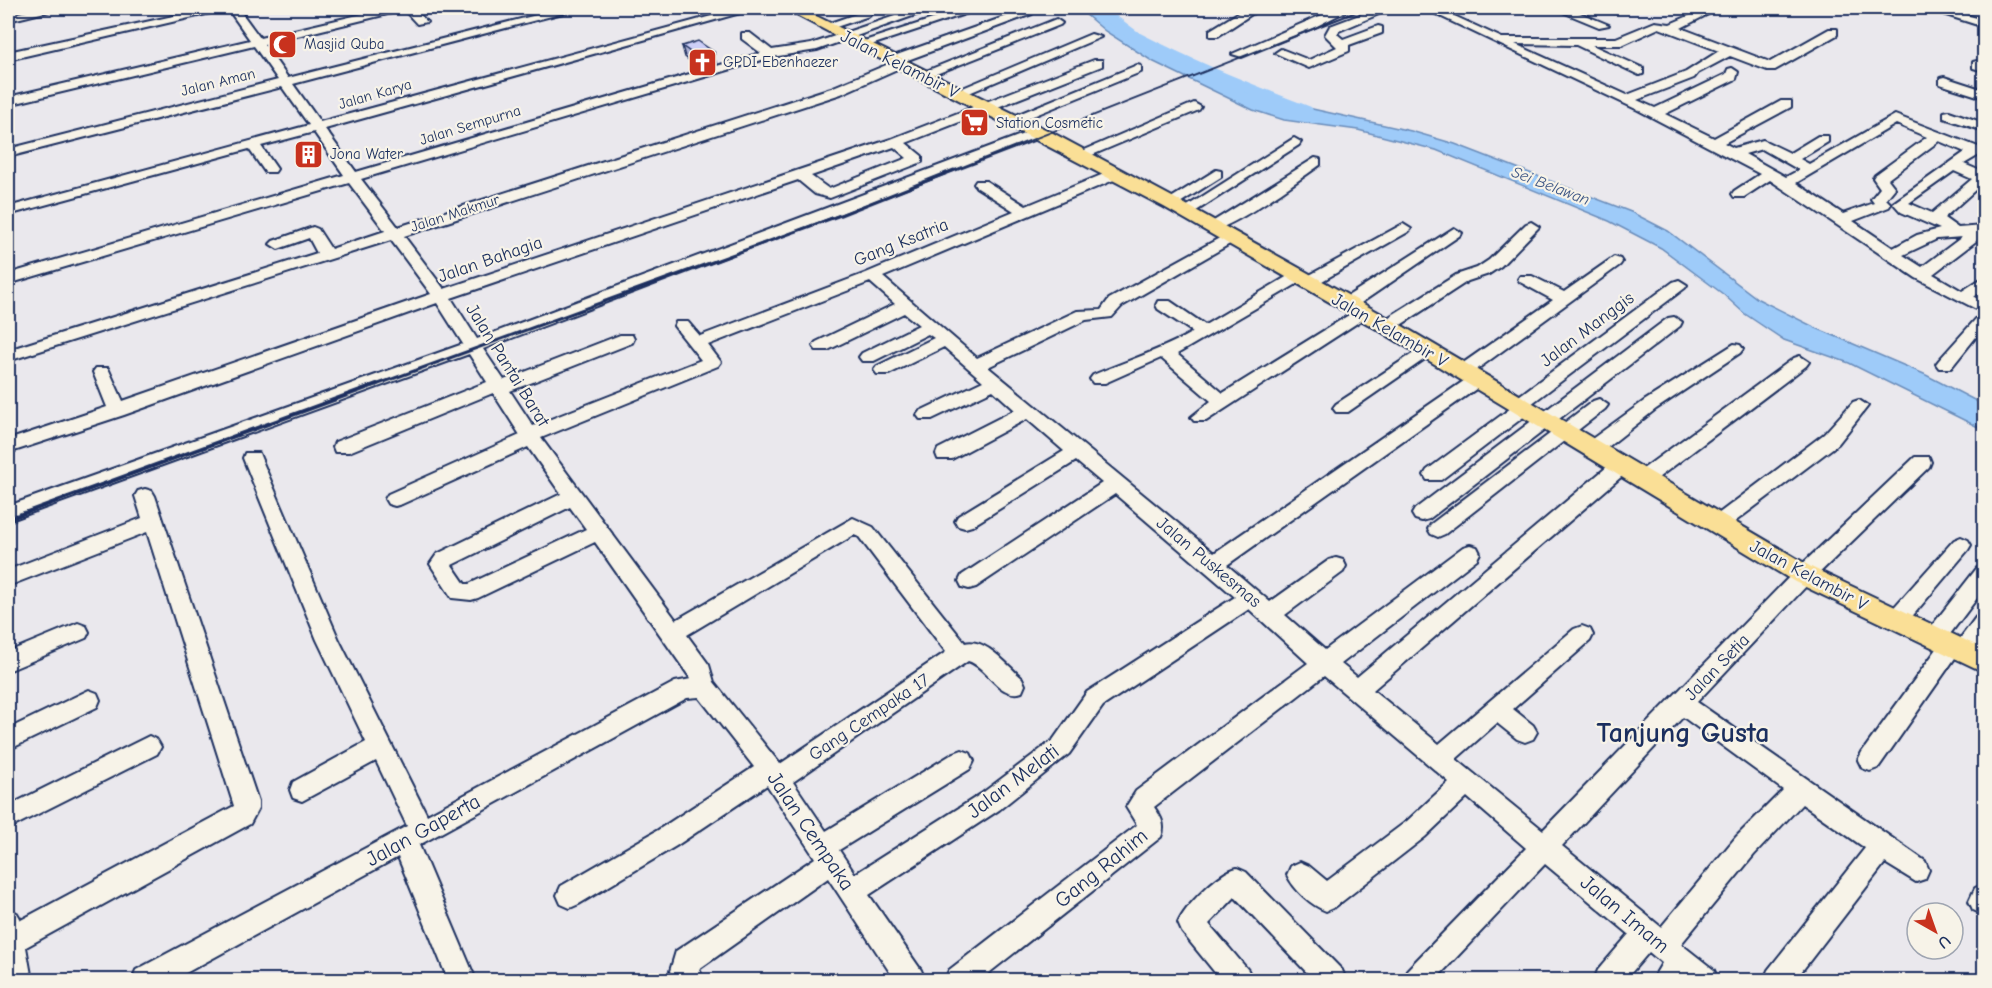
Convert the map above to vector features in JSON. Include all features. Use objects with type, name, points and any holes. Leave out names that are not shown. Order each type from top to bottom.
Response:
[{"type":"main road","name":"Jalan Kelambir V","points":[[790,8],[1040,133],[1178,207],[1387,327],[1804,575],[1958,650]]},
{"type":"street","points":[[18,8],[21,11],[38,8]]},
{"type":"street","points":[[8,18],[56,8]]},
{"type":"street","points":[[8,56],[223,8]]},
{"type":"street","name":"Jalan Pantai Barat","points":[[233,8],[353,178],[441,296],[530,436],[671,634],[701,672],[703,687]]},
{"type":"street","points":[[8,101],[400,8]]},
{"type":"street","points":[[408,8],[421,22]]},
{"type":"street","name":"Jalan Aman","points":[[8,153],[576,8]]},
{"type":"street","name":"Jalan Karya","points":[[8,211],[752,8]]},
{"type":"street","points":[[819,22],[846,8]]},
{"type":"street","points":[[853,39],[929,8]]},
{"type":"street","points":[[853,39],[977,8]]},
{"type":"street","points":[[1214,33],[1244,12],[1256,8]]},
{"type":"street","points":[[1238,54],[1309,26],[1346,8]]},
{"type":"street","points":[[1281,53],[1310,64],[1345,48],[1331,35],[1334,29],[1387,8]]},
{"type":"street","points":[[1559,8],[1604,25]]},
{"type":"street","points":[[1672,28],[1715,8]]},
{"type":"street","points":[[1930,8],[1984,24]]},
{"type":"street","points":[[1963,18],[1982,8]]},
{"type":"street","points":[[1441,9],[1502,40],[1658,112],[1734,153],[1786,183],[1922,275],[1984,308]]},
{"type":"street","points":[[819,22],[876,11]]},
{"type":"street","name":"Jalan Makmur","points":[[8,356],[809,100],[897,61],[1028,12]]},
{"type":"street","points":[[922,75],[1056,23]]},
{"type":"street","points":[[1502,40],[1577,43],[1624,41],[1659,24],[1771,67],[1833,32]]},
{"type":"street","points":[[1342,44],[1378,30]]},
{"type":"street","points":[[746,36],[770,54]]},
{"type":"street","points":[[957,93],[1095,37]]},
{"type":"street","name":"Jalan Sempurna","points":[[8,279],[770,54],[853,39]]},
{"type":"street","points":[[1577,43],[1639,71]]},
{"type":"street","points":[[1629,99],[1690,75],[1694,70],[1729,51]]},
{"type":"street","name":"Jalan Bahagia","points":[[8,447],[118,411],[441,296],[896,142],[1095,64],[1114,79]]},
{"type":"street","points":[[1011,120],[1137,69]]},
{"type":"street","points":[[1658,112],[1732,76],[1732,72]]},
{"type":"street","points":[[1944,81],[1984,94]]},
{"type":"street","points":[[1961,98],[1984,106]]},
{"type":"street","points":[[809,100],[825,112]]},
{"type":"street","points":[[1714,143],[1786,104]]},
{"type":"street","points":[[1080,155],[1194,107]]},
{"type":"street","points":[[1949,115],[1984,127]]},
{"type":"street","points":[[1786,183],[1895,119],[1976,151],[1900,203],[1903,207],[1934,219],[1952,231]]},
{"type":"street","points":[[8,526],[845,210],[1040,133]]},
{"type":"street","points":[[1841,220],[1884,204],[1878,198],[1888,188],[1880,178],[1938,135]]},
{"type":"street","points":[[1790,159],[1822,139]]},
{"type":"street","points":[[800,174],[820,191],[835,193],[917,159],[896,142]]},
{"type":"street","points":[[1178,207],[1294,142]]},
{"type":"street","points":[[1734,153],[1760,144],[1810,170]]},
{"type":"street","points":[[253,145],[270,169]]},
{"type":"street","points":[[1212,227],[1252,205],[1315,162]]},
{"type":"street","points":[[1934,219],[1980,178],[1953,165]]},
{"type":"street","points":[[1739,194],[1770,173]]},
{"type":"street","name":"Gang Ksatria","points":[[699,343],[872,276],[1116,174]]},
{"type":"street","points":[[1178,207],[1216,174]]},
{"type":"street","points":[[981,184],[1026,213]]},
{"type":"street","points":[[1387,327],[1462,278],[1483,271],[1495,263],[1531,227]]},
{"type":"street","points":[[1099,379],[1163,351],[1178,348],[1304,279],[1403,229]]},
{"type":"street","points":[[1893,254],[1923,237],[1952,231],[1979,236]]},
{"type":"street","points":[[278,244],[313,232],[326,254]]},
{"type":"street","points":[[1200,417],[1355,309],[1454,233]]},
{"type":"street","points":[[1922,275],[1979,236]]},
{"type":"street","points":[[977,365],[1083,315],[1095,317],[1111,311],[1114,303],[1230,238]]},
{"type":"street","points":[[1213,564],[1469,376],[1614,262]]},
{"type":"street","name":"Jalan Puskesmas","points":[[872,276],[1028,411],[1213,564],[1324,663],[1545,848]]},
{"type":"street","points":[[1526,279],[1565,300]]},
{"type":"street","points":[[1962,298],[1984,282]]},
{"type":"street","name":"Jalan Manggis","points":[[1434,475],[1679,285]]},
{"type":"street","points":[[822,346],[907,305]]},
{"type":"street","points":[[1164,305],[1205,332]]},
{"type":"street","points":[[1945,364],[1984,317]]},
{"type":"street","points":[[1422,514],[1543,419],[1674,322]]},
{"type":"street","points":[[395,499],[530,436],[711,363],[713,360],[682,326]]},
{"type":"street","points":[[868,357],[930,326]]},
{"type":"street","points":[[342,447],[626,339]]},
{"type":"street","points":[[883,370],[946,339]]},
{"type":"street","points":[[8,514],[476,349]]},
{"type":"street","points":[[1592,449],[1650,405],[1734,349]]},
{"type":"street","points":[[1342,408],[1426,350]]},
{"type":"street","points":[[1163,351],[1223,402]]},
{"type":"street","points":[[1643,479],[1800,362]]},
{"type":"street","points":[[102,372],[118,411]]},
{"type":"street","points":[[926,415],[996,382]]},
{"type":"street","points":[[1438,529],[1599,405]]},
{"type":"street","points":[[1717,525],[1831,439],[1859,406]]},
{"type":"street","points":[[945,454],[1028,411]]},
{"type":"street","points":[[965,521],[1077,452]]},
{"type":"street","points":[[252,458],[328,640],[381,746],[462,981]]},
{"type":"street","name":"Jalan Setia","points":[[1417,981],[1804,575],[1922,462]]},
{"type":"street","points":[[1357,690],[1621,466]]},
{"type":"street","points":[[969,581],[1115,484]]},
{"type":"street","points":[[18,981],[9,931],[241,816],[246,809],[246,801],[145,496]]},
{"type":"street","points":[[573,497],[440,564],[459,592],[471,592],[598,532]]},
{"type":"street","points":[[8,578],[153,522]]},
{"type":"street","points":[[671,634],[853,526],[866,532],[960,654],[972,650],[976,652],[1014,685]]},
{"type":"street","points":[[1896,620],[1961,545]]},
{"type":"street","points":[[1324,663],[1470,553]]},
{"type":"street","points":[[1270,614],[1336,566]]},
{"type":"street","points":[[1958,650],[1984,574]]},
{"type":"street","name":"Jalan Melati","points":[[852,891],[990,802],[1061,747],[1095,699],[1250,598]]},
{"type":"street","points":[[1870,760],[1958,650],[1984,623]]},
{"type":"street","points":[[8,662],[78,632]]},
{"type":"street","points":[[1438,759],[1582,635]]},
{"type":"street","name":"Gang Cempaka 17","points":[[570,895],[773,775],[960,654]]},
{"type":"street","name":"Gang Rahim","points":[[960,981],[1152,829],[1151,823],[1138,807],[1144,799],[1324,663]]},
{"type":"street","name":"Jalan Cempaka","points":[[703,687],[713,695],[773,775],[911,981]]},
{"type":"street","name":"Jalan Gaperta","points":[[146,981],[683,689],[703,687]]},
{"type":"street","points":[[8,740],[89,700]]},
{"type":"street","points":[[1682,704],[1916,870]]},
{"type":"street","points":[[1495,708],[1525,732]]},
{"type":"street","points":[[302,790],[381,746]]},
{"type":"street","points":[[8,818],[149,747]]},
{"type":"street","points":[[690,981],[684,971],[686,962],[827,854],[962,761]]},
{"type":"street","points":[[1300,875],[1326,898],[1416,829],[1466,782]]},
{"type":"street","points":[[1608,981],[1664,955],[1745,846],[1801,788]]},
{"type":"street","points":[[1778,981],[1882,846]]},
{"type":"street","name":"Jalan Imam","points":[[1545,848],[1664,955],[1704,981]]},
{"type":"street","points":[[1238,981],[1191,923],[1232,882],[1237,881],[1332,981]]},
{"type":"water","name":"Sei Belawan","points":[[1078,8],[1100,8],[1108,19],[1134,36],[1235,84],[1299,106],[1411,131],[1455,144],[1631,212],[1668,231],[1758,299],[1816,328],[1924,374],[1984,405],[1984,430],[1849,363],[1784,340],[1745,314],[1723,294],[1661,248],[1609,221],[1436,150],[1358,130],[1284,120],[1253,110],[1152,61],[1105,31]]},
{"type":"building","points":[[698,41],[714,52],[697,57],[682,46]]},
{"type":"waterway","name":"Sei Belawan","points":[[1095,8],[1136,37],[1211,74],[1305,110]]},
{"type":"railway","points":[[950,172],[1366,8]]},
{"type":"railway","points":[[373,386],[838,216],[954,170]]},
{"type":"railway","points":[[8,519],[377,384]]},
{"type":"place","name":"Masjid Quba","points":[[283,44]]},
{"type":"place","name":"GPDI Ebenhaezer","points":[[702,62]]},
{"type":"place","name":"Station Cosmetic","points":[[975,123]]},
{"type":"place","name":"Jona Water","points":[[309,154]]},
{"type":"district","name":"Tanjung Gusta","points":[[1683,732]]}]
